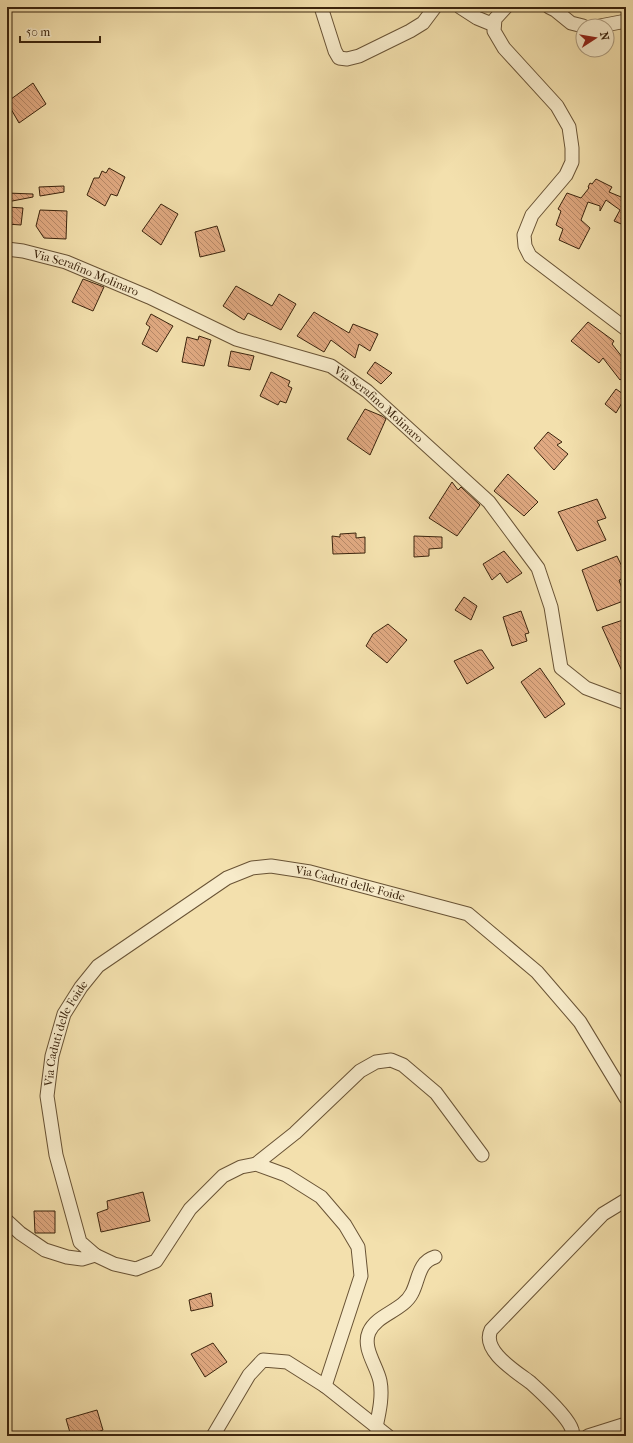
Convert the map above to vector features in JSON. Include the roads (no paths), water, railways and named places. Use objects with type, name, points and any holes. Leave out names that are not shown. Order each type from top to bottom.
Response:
[{"type":"street","points":[[322,7],[335,51],[340,58],[347,59],[359,56],[423,23],[435,7]]},
{"type":"street","points":[[460,7],[477,18],[494,25]]},
{"type":"street","points":[[506,7],[495,19],[494,31],[504,48],[557,106],[569,127],[572,148],[572,162],[566,175],[532,215],[524,235],[525,246],[530,256],[626,329]]},
{"type":"street","points":[[548,7],[555,10],[571,23],[575,24]]},
{"type":"street","points":[[615,23],[626,21]]},
{"type":"street","name":"Via Serafino Molinaro","points":[[7,248],[66,262],[149,297],[236,339],[331,366],[367,392],[489,502],[538,568],[551,607],[562,668],[586,688],[626,704]]},
{"type":"street","name":"Via Caduti delle Foide","points":[[256,1164],[241,1167],[223,1176],[190,1209],[156,1261],[136,1269],[114,1264],[95,1255],[80,1242],[56,1156],[47,1096],[52,1056],[64,1014],[81,986],[98,966],[227,878],[252,868],[271,866],[310,872],[468,914],[537,972],[580,1022],[626,1098]]},
{"type":"street","points":[[256,1164],[295,1133],[360,1071],[376,1062],[391,1060],[403,1065],[436,1093],[482,1155]]},
{"type":"street","points":[[256,1164],[286,1175],[321,1197],[346,1225],[358,1247],[361,1276],[325,1386]]},
{"type":"street","points":[[572,1436],[572,1430],[563,1415],[531,1384],[506,1365],[491,1347],[488,1336],[490,1330],[603,1214],[626,1200]]},
{"type":"street","points":[[7,1221],[20,1233],[45,1250],[67,1257],[82,1259],[95,1255]]},
{"type":"street","points":[[376,1427],[381,1392],[380,1381],[368,1348],[367,1341],[369,1331],[375,1323],[406,1301],[411,1295],[417,1282],[421,1267],[428,1259],[435,1257]]},
{"type":"street","points":[[213,1436],[249,1375],[263,1360],[287,1362],[325,1386],[388,1436]]},
{"type":"street","points":[[588,1436],[626,1424]]}]
